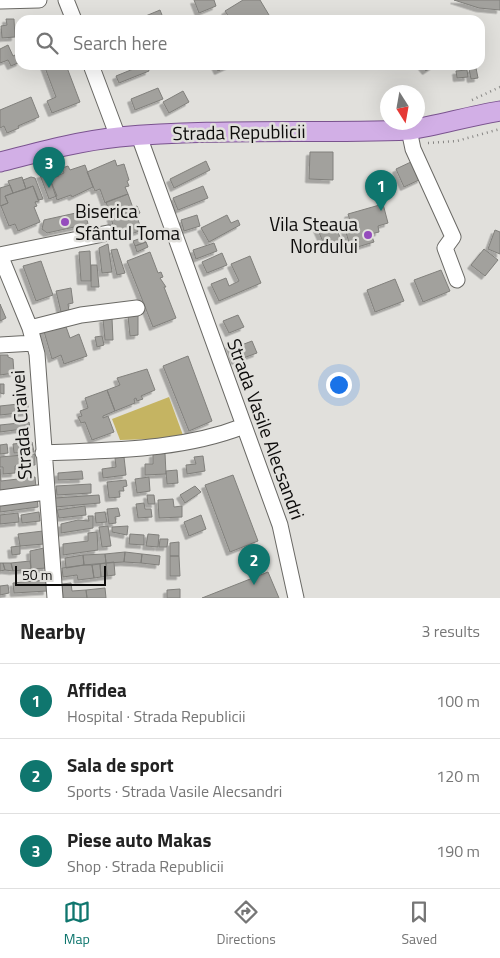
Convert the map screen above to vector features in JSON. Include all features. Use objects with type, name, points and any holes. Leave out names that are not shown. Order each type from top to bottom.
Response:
[{"type":"main road","name":"Strada Republicii","points":[[479,114],[500,100]]},
{"type":"main road","name":"Strada Republicii","points":[[425,127],[479,114],[500,111]]},
{"type":"main road","name":"Strada Republicii","points":[[0,162],[68,145],[118,137],[227,131],[409,130]]},
{"type":"street","points":[[0,1],[39,0]]},
{"type":"street","points":[[66,0],[72,15]]},
{"type":"street","points":[[93,70],[118,137]]},
{"type":"street","points":[[409,130],[412,149],[452,237],[445,248],[457,280]]},
{"type":"street","name":"Strada Vasile Alecsandri","points":[[139,136],[280,525],[296,598]]},
{"type":"street","points":[[0,255],[108,233]]},
{"type":"street","name":"Strada Craivei","points":[[0,255],[30,328],[34,343],[55,598]]},
{"type":"street","points":[[30,328],[80,315],[137,308]]},
{"type":"street","points":[[0,345],[34,343]]},
{"type":"street","points":[[43,453],[164,446],[212,437],[244,426]]},
{"type":"street","points":[[0,498],[46,492]]},
{"type":"shaded area","points":[[169,397],[184,438],[120,440],[112,419]]},
{"type":"building","points":[[194,0],[214,0],[216,6],[199,13]]},
{"type":"building","points":[[243,0],[260,0],[269,15],[228,15],[225,11]]},
{"type":"building","points":[[454,0],[500,0],[500,10],[479,8]]},
{"type":"building","points":[[160,10],[162,15],[148,15]]},
{"type":"building","points":[[6,19],[14,19],[15,37],[2,38],[1,26],[7,25]]},
{"type":"building","points":[[8,45],[13,56],[15,55],[15,64],[11,66],[8,60],[0,63],[0,49]]},
{"type":"building","points":[[46,70],[68,70],[80,102],[52,113],[47,101],[56,97]]},
{"type":"building","points":[[131,70],[149,71],[119,83],[116,76]]},
{"type":"building","points":[[467,70],[468,77],[457,78],[456,71]]},
{"type":"building","points":[[469,70],[476,70],[478,78],[471,79]]},
{"type":"building","points":[[158,88],[163,99],[135,110],[131,99]]},
{"type":"building","points":[[183,91],[189,102],[169,113],[163,102]]},
{"type":"building","points":[[31,97],[39,117],[7,133],[4,126],[0,128],[0,110]]},
{"type":"building","points":[[310,152],[333,152],[333,180],[309,179]]},
{"type":"building","points":[[115,160],[117,166],[124,164],[129,180],[127,181],[129,186],[125,187],[128,194],[105,203],[100,189],[95,191],[87,172]]},
{"type":"building","points":[[206,161],[210,170],[174,188],[170,179]]},
{"type":"building","points":[[413,161],[421,179],[404,187],[396,169]]},
{"type":"building","points":[[85,165],[93,187],[72,197],[71,195],[57,200],[50,179],[64,173],[62,168],[68,166],[70,170]]},
{"type":"building","points":[[54,171],[59,176],[50,179],[57,196],[49,199],[40,175]]},
{"type":"building","points":[[22,177],[26,189],[13,193],[8,181]]},
{"type":"building","points":[[31,177],[35,178],[43,199],[38,200],[33,186],[26,189],[23,180]]},
{"type":"building","points":[[10,185],[13,193],[5,196],[8,203],[0,206],[0,188]]},
{"type":"building","points":[[33,186],[39,201],[35,202],[37,206],[34,207],[40,222],[18,231],[15,224],[9,226],[1,206],[8,203],[5,196]]},
{"type":"building","points":[[203,186],[208,198],[178,210],[173,198]]},
{"type":"building","points":[[128,194],[133,208],[137,206],[140,213],[136,215],[142,230],[120,238],[115,224],[113,225],[106,202]]},
{"type":"building","points":[[383,204],[388,223],[378,226],[379,232],[371,234],[374,242],[351,249],[344,226],[351,224],[348,214]]},
{"type":"building","name":"Biserica Sfântul Toma","points":[[85,211],[88,224],[47,233],[42,229],[44,220]]},
{"type":"building","points":[[197,215],[200,226],[184,231],[181,220]]},
{"type":"building","points":[[227,215],[231,223],[238,220],[240,225],[209,242],[201,228]]},
{"type":"building","points":[[333,221],[343,244],[327,251],[317,228]]},
{"type":"building","points":[[495,230],[500,232],[500,254],[488,249]]},
{"type":"building","points":[[144,237],[146,242],[135,246],[133,241]]},
{"type":"building","points":[[146,242],[148,247],[137,252],[135,246]]},
{"type":"building","points":[[214,243],[217,251],[196,259],[193,250]]},
{"type":"building","points":[[108,244],[112,272],[102,273],[99,248]]},
{"type":"building","points":[[117,249],[125,273],[117,275],[111,250]]},
{"type":"building","points":[[484,249],[498,260],[485,276],[471,265]]},
{"type":"building","points":[[90,251],[91,281],[81,281],[79,252]]},
{"type":"building","points":[[150,252],[158,273],[161,272],[163,277],[160,278],[166,287],[164,287],[176,318],[153,327],[127,261]]},
{"type":"building","points":[[222,253],[227,265],[207,273],[202,262]]},
{"type":"building","points":[[250,256],[261,283],[219,301],[211,284],[226,278],[229,286],[239,281],[231,264]]},
{"type":"building","points":[[41,261],[53,295],[36,301],[23,266]]},
{"type":"building","points":[[91,265],[97,265],[99,287],[91,287]]},
{"type":"building","points":[[441,270],[450,291],[423,302],[414,280]]},
{"type":"building","points":[[395,279],[404,301],[375,312],[367,290]]},
{"type":"building","points":[[71,288],[73,303],[68,304],[69,311],[61,312],[56,291]]},
{"type":"building","points":[[0,304],[6,318],[0,321]]},
{"type":"building","points":[[138,315],[138,335],[130,336],[128,316]]},
{"type":"building","points":[[238,315],[244,327],[229,333],[223,321]]},
{"type":"building","points":[[112,318],[113,340],[105,340],[103,319]]},
{"type":"building","points":[[64,321],[70,338],[79,334],[87,356],[64,364],[61,355],[52,359],[43,328]]},
{"type":"building","points":[[102,336],[104,345],[97,347],[95,337]]},
{"type":"building","points":[[239,341],[241,345],[231,349],[229,345]]},
{"type":"building","points":[[252,341],[257,353],[235,361],[231,349]]},
{"type":"building","points":[[0,355],[8,355],[8,357],[13,359],[14,373],[0,375]]},
{"type":"building","points":[[188,356],[212,421],[189,431],[163,366]]},
{"type":"building","points":[[147,369],[155,390],[141,396],[143,399],[137,401],[136,398],[134,399],[135,403],[115,411],[107,390],[120,385],[117,378]]},
{"type":"building","points":[[0,384],[4,384],[4,394],[0,393]]},
{"type":"building","points":[[107,390],[115,411],[103,416],[103,418],[108,416],[114,432],[92,440],[85,422],[81,423],[78,417],[82,416],[80,411],[88,408],[85,398]]},
{"type":"building","points":[[28,403],[28,412],[0,415],[0,406]]},
{"type":"building","points":[[29,422],[30,428],[0,432],[0,425]]},
{"type":"building","points":[[32,442],[34,452],[14,453],[13,444]]},
{"type":"building","points":[[7,444],[8,453],[0,454],[0,445]]},
{"type":"building","points":[[165,453],[166,474],[145,475],[145,464],[153,464],[153,454]]},
{"type":"building","points":[[35,454],[35,465],[15,466],[15,473],[3,474],[3,467],[0,467],[0,457]]},
{"type":"building","points":[[203,456],[205,471],[187,474],[186,465],[196,464],[194,457]]},
{"type":"building","points":[[124,457],[126,475],[103,478],[102,469],[116,467],[115,458]]},
{"type":"building","points":[[0,469],[1,481],[35,477],[36,488],[0,492]]},
{"type":"building","points":[[177,470],[178,483],[167,484],[166,471]]},
{"type":"building","points":[[82,471],[83,479],[58,480],[58,473]]},
{"type":"building","points":[[233,475],[258,541],[230,552],[205,485]]},
{"type":"building","points":[[149,477],[150,491],[137,493],[135,479]]},
{"type":"building","points":[[126,480],[127,486],[123,487],[124,491],[119,491],[120,497],[109,498],[107,482]]},
{"type":"building","points":[[91,484],[91,493],[57,495],[56,486]]},
{"type":"building","points":[[195,486],[201,492],[185,503],[180,495]]},
{"type":"building","points":[[99,495],[100,503],[55,507],[55,498]]},
{"type":"building","points":[[147,495],[154,495],[155,504],[148,504]]},
{"type":"building","points":[[37,497],[38,507],[0,512],[0,502]]},
{"type":"building","points":[[173,499],[174,507],[182,506],[182,517],[159,518],[158,500]]},
{"type":"building","points":[[144,503],[145,509],[151,509],[152,517],[138,518],[136,504]]},
{"type":"building","points":[[85,506],[86,515],[59,518],[57,510]]},
{"type":"building","points":[[118,508],[120,516],[115,517],[116,523],[109,524],[107,509]]},
{"type":"building","points":[[39,512],[40,521],[22,523],[21,515]]},
{"type":"building","points":[[105,512],[107,522],[96,523],[95,513]]},
{"type":"building","points":[[18,513],[19,522],[0,524],[0,515]]},
{"type":"building","points":[[201,515],[206,529],[189,536],[184,522]]},
{"type":"building","points":[[88,516],[93,516],[93,528],[61,533],[61,524],[78,520],[89,521]]},
{"type":"building","points":[[108,526],[111,546],[102,547],[99,527]]},
{"type":"building","points":[[128,526],[127,535],[112,532],[112,527]]},
{"type":"building","points":[[43,531],[44,544],[20,546],[18,534]]},
{"type":"building","points":[[97,532],[98,550],[63,555],[63,544],[88,541],[88,533]]},
{"type":"building","points":[[130,534],[144,535],[144,545],[129,544]]},
{"type":"building","points":[[148,534],[159,535],[158,547],[146,546]]},
{"type":"building","points":[[160,539],[168,539],[167,547],[159,547]]},
{"type":"building","points":[[179,542],[179,556],[170,556],[170,543]]},
{"type":"building","points":[[20,546],[20,554],[12,555],[11,547]]},
{"type":"building","points":[[44,548],[47,568],[31,569],[30,551]]},
{"type":"building","points":[[125,552],[142,554],[141,563],[124,562]]},
{"type":"building","points":[[125,552],[124,562],[106,563],[105,554]]},
{"type":"building","points":[[105,554],[106,563],[84,565],[83,555]]},
{"type":"building","points":[[142,554],[160,556],[159,565],[141,563]]},
{"type":"building","points":[[83,555],[84,565],[66,568],[65,558]]},
{"type":"building","points":[[170,556],[179,556],[180,576],[170,576]]},
{"type":"building","points":[[30,561],[31,569],[13,571],[11,563]]},
{"type":"building","points":[[114,562],[115,575],[107,576],[106,563]]},
{"type":"building","points":[[0,563],[3,563],[5,570],[0,571]]},
{"type":"building","points":[[3,563],[11,563],[13,571],[5,570]]},
{"type":"building","points":[[106,563],[107,576],[101,577],[100,564]]},
{"type":"building","points":[[100,564],[101,577],[94,578],[92,565]]},
{"type":"building","points":[[92,565],[94,578],[78,580],[77,575],[63,577],[62,568]]},
{"type":"building","points":[[268,572],[279,598],[202,598]]},
{"type":"building","points":[[46,580],[47,591],[14,593],[13,583]]},
{"type":"building","points":[[71,583],[72,591],[86,590],[87,598],[63,598],[62,584]]},
{"type":"building","points":[[8,585],[9,593],[0,595],[0,586]]},
{"type":"building","points":[[105,588],[106,598],[87,598],[86,590]]},
{"type":"building","points":[[180,589],[180,598],[167,598],[167,590]]},
{"type":"place","name":"Piese auto Makas","points":[[49,188]]},
{"type":"place","name":"Affidea","points":[[381,211]]},
{"type":"place","name":"Biserica Sfântul Toma","points":[[65,222]]},
{"type":"place","name":"Vila Steaua Nordului","points":[[368,235]]},
{"type":"place","name":"Sala de sport","points":[[254,585]]}]
